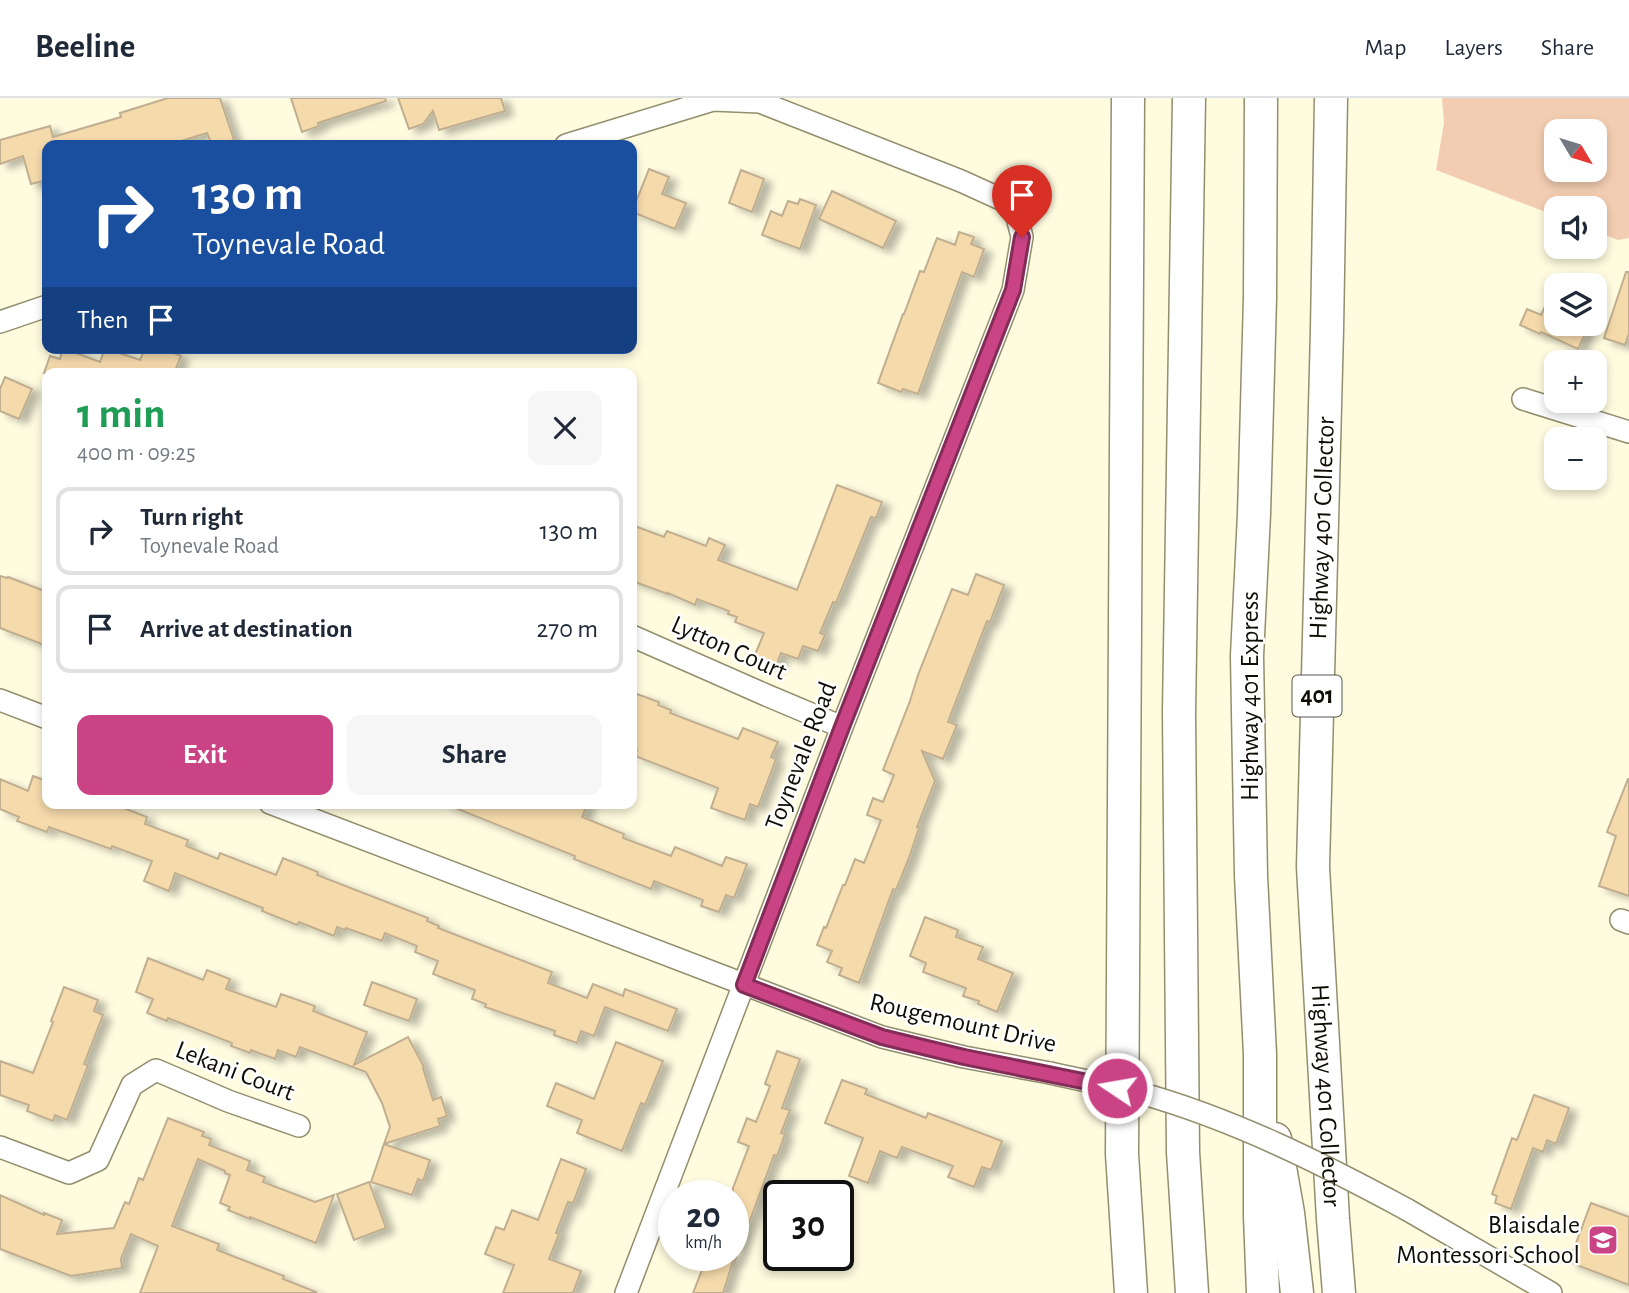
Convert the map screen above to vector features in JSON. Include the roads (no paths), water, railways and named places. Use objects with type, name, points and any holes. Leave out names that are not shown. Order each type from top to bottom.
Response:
[{"type":"highway","points":[[1128,98],[1122,1154],[1131,1293]]},
{"type":"highway","points":[[1189,98],[1179,712],[1182,1152],[1192,1293]]},
{"type":"highway","name":"Highway 401 Express","points":[[1261,98],[1260,298],[1247,656],[1251,876],[1260,1054],[1263,1293]]},
{"type":"highway","name":"Highway 401 Collector","points":[[1331,98],[1313,867],[1339,1293]]},
{"type":"highway","points":[[1260,1054],[1289,1213],[1297,1293]]},
{"type":"street","name":"Toynevale Road","points":[[582,140],[713,100],[760,102],[1005,201],[1017,217],[1022,237],[1013,290],[842,727],[626,1293]]},
{"type":"street","points":[[0,322],[42,308]]},
{"type":"street","points":[[1523,399],[1629,432]]},
{"type":"street","name":"Lytton Court","points":[[637,638],[842,727]]},
{"type":"street","points":[[0,700],[42,716]]},
{"type":"street","name":"Rougemount Drive","points":[[286,809],[882,1037],[1139,1093],[1234,1126],[1345,1176],[1550,1293]]},
{"type":"street","name":"Lekani Court","points":[[0,1147],[69,1173],[98,1160],[132,1085],[156,1070],[228,1101],[299,1126]]},
{"type":"place","name":"Blaisdale Montessori School","points":[[1603,1240]]}]
